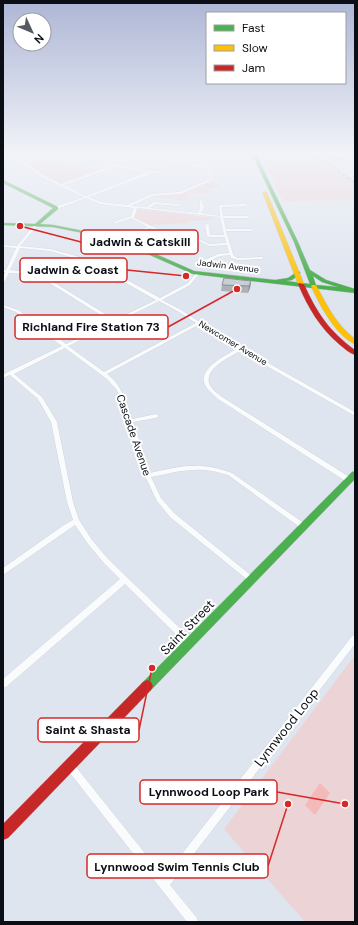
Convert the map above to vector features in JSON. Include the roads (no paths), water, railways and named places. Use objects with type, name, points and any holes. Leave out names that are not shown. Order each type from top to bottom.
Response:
[{"type":"main road","points":[[35,197],[56,208],[36,225]]},
{"type":"main road","points":[[266,197],[315,316],[341,343],[355,353]]},
{"type":"main road","points":[[275,197],[296,242],[325,313],[333,323],[355,342]]},
{"type":"main road","name":"Jadwin Avenue","points":[[3,224],[36,225],[85,231],[112,238],[140,249],[179,268],[198,273],[355,291]]},
{"type":"main road","points":[[307,270],[315,278],[323,282],[355,291]]},
{"type":"main road","points":[[272,282],[290,279],[298,273]]},
{"type":"main road","points":[[272,282],[294,290],[308,301]]},
{"type":"main road","points":[[319,300],[324,293],[338,289]]},
{"type":"main road","name":"Saint Street","points":[[3,833],[352,477]]},
{"type":"street","points":[[56,208],[67,205],[83,197]]},
{"type":"street","points":[[88,197],[100,203],[221,217],[248,217]]},
{"type":"street","points":[[126,206],[147,197]]},
{"type":"street","points":[[199,214],[202,208],[201,201]]},
{"type":"street","points":[[148,208],[154,203],[178,205]]},
{"type":"street","points":[[246,206],[220,206],[221,217],[231,254],[232,257],[236,259],[262,258]]},
{"type":"street","points":[[132,217],[136,207]]},
{"type":"street","points":[[115,223],[132,217],[162,232],[181,232],[210,245],[228,244]]},
{"type":"street","points":[[3,281],[5,271],[19,246],[36,225]]},
{"type":"street","points":[[207,225],[209,236],[226,236]]},
{"type":"street","points":[[136,232],[150,227]]},
{"type":"street","points":[[225,230],[252,230]]},
{"type":"street","points":[[159,240],[168,236],[169,232]]},
{"type":"street","points":[[181,250],[201,242]]},
{"type":"street","name":"Newcomer Avenue","points":[[3,246],[19,246],[55,251],[86,260],[199,322],[240,349],[355,414]]},
{"type":"street","points":[[204,262],[219,255],[231,254]]},
{"type":"street","points":[[5,271],[28,273],[44,278],[115,322]]},
{"type":"street","points":[[3,377],[160,300],[189,284],[198,273]]},
{"type":"street","name":"Cascade Avenue","points":[[3,306],[17,312],[104,374],[118,390],[148,476],[159,499],[172,515],[251,579]]},
{"type":"street","points":[[104,374],[199,322]]},
{"type":"street","points":[[240,349],[209,369],[205,379],[208,388],[220,398],[352,477]]},
{"type":"street","points":[[10,373],[40,398],[54,422],[70,502],[76,521],[90,542],[106,561],[189,642]]},
{"type":"street","points":[[130,421],[156,416]]},
{"type":"street","points":[[148,476],[199,466],[220,469],[230,474],[303,526]]},
{"type":"street","points":[[3,572],[76,521]]},
{"type":"street","points":[[3,684],[124,580]]},
{"type":"street","name":"Lynnwood Loop","points":[[164,885],[355,638]]},
{"type":"street","points":[[69,765],[193,922]]},
{"type":"place","name":"Jadwin & Catskill","points":[[20,226]]},
{"type":"place","name":"Jadwin & Coast","points":[[186,276]]},
{"type":"place","name":"Richland Fire Station 73","points":[[237,289]]},
{"type":"place","name":"Saint & Shasta","points":[[152,668]]},
{"type":"place","name":"Lynnwood Swim Tennis Club","points":[[288,804]]},
{"type":"place","name":"Lynnwood Loop Park","points":[[345,804]]}]
